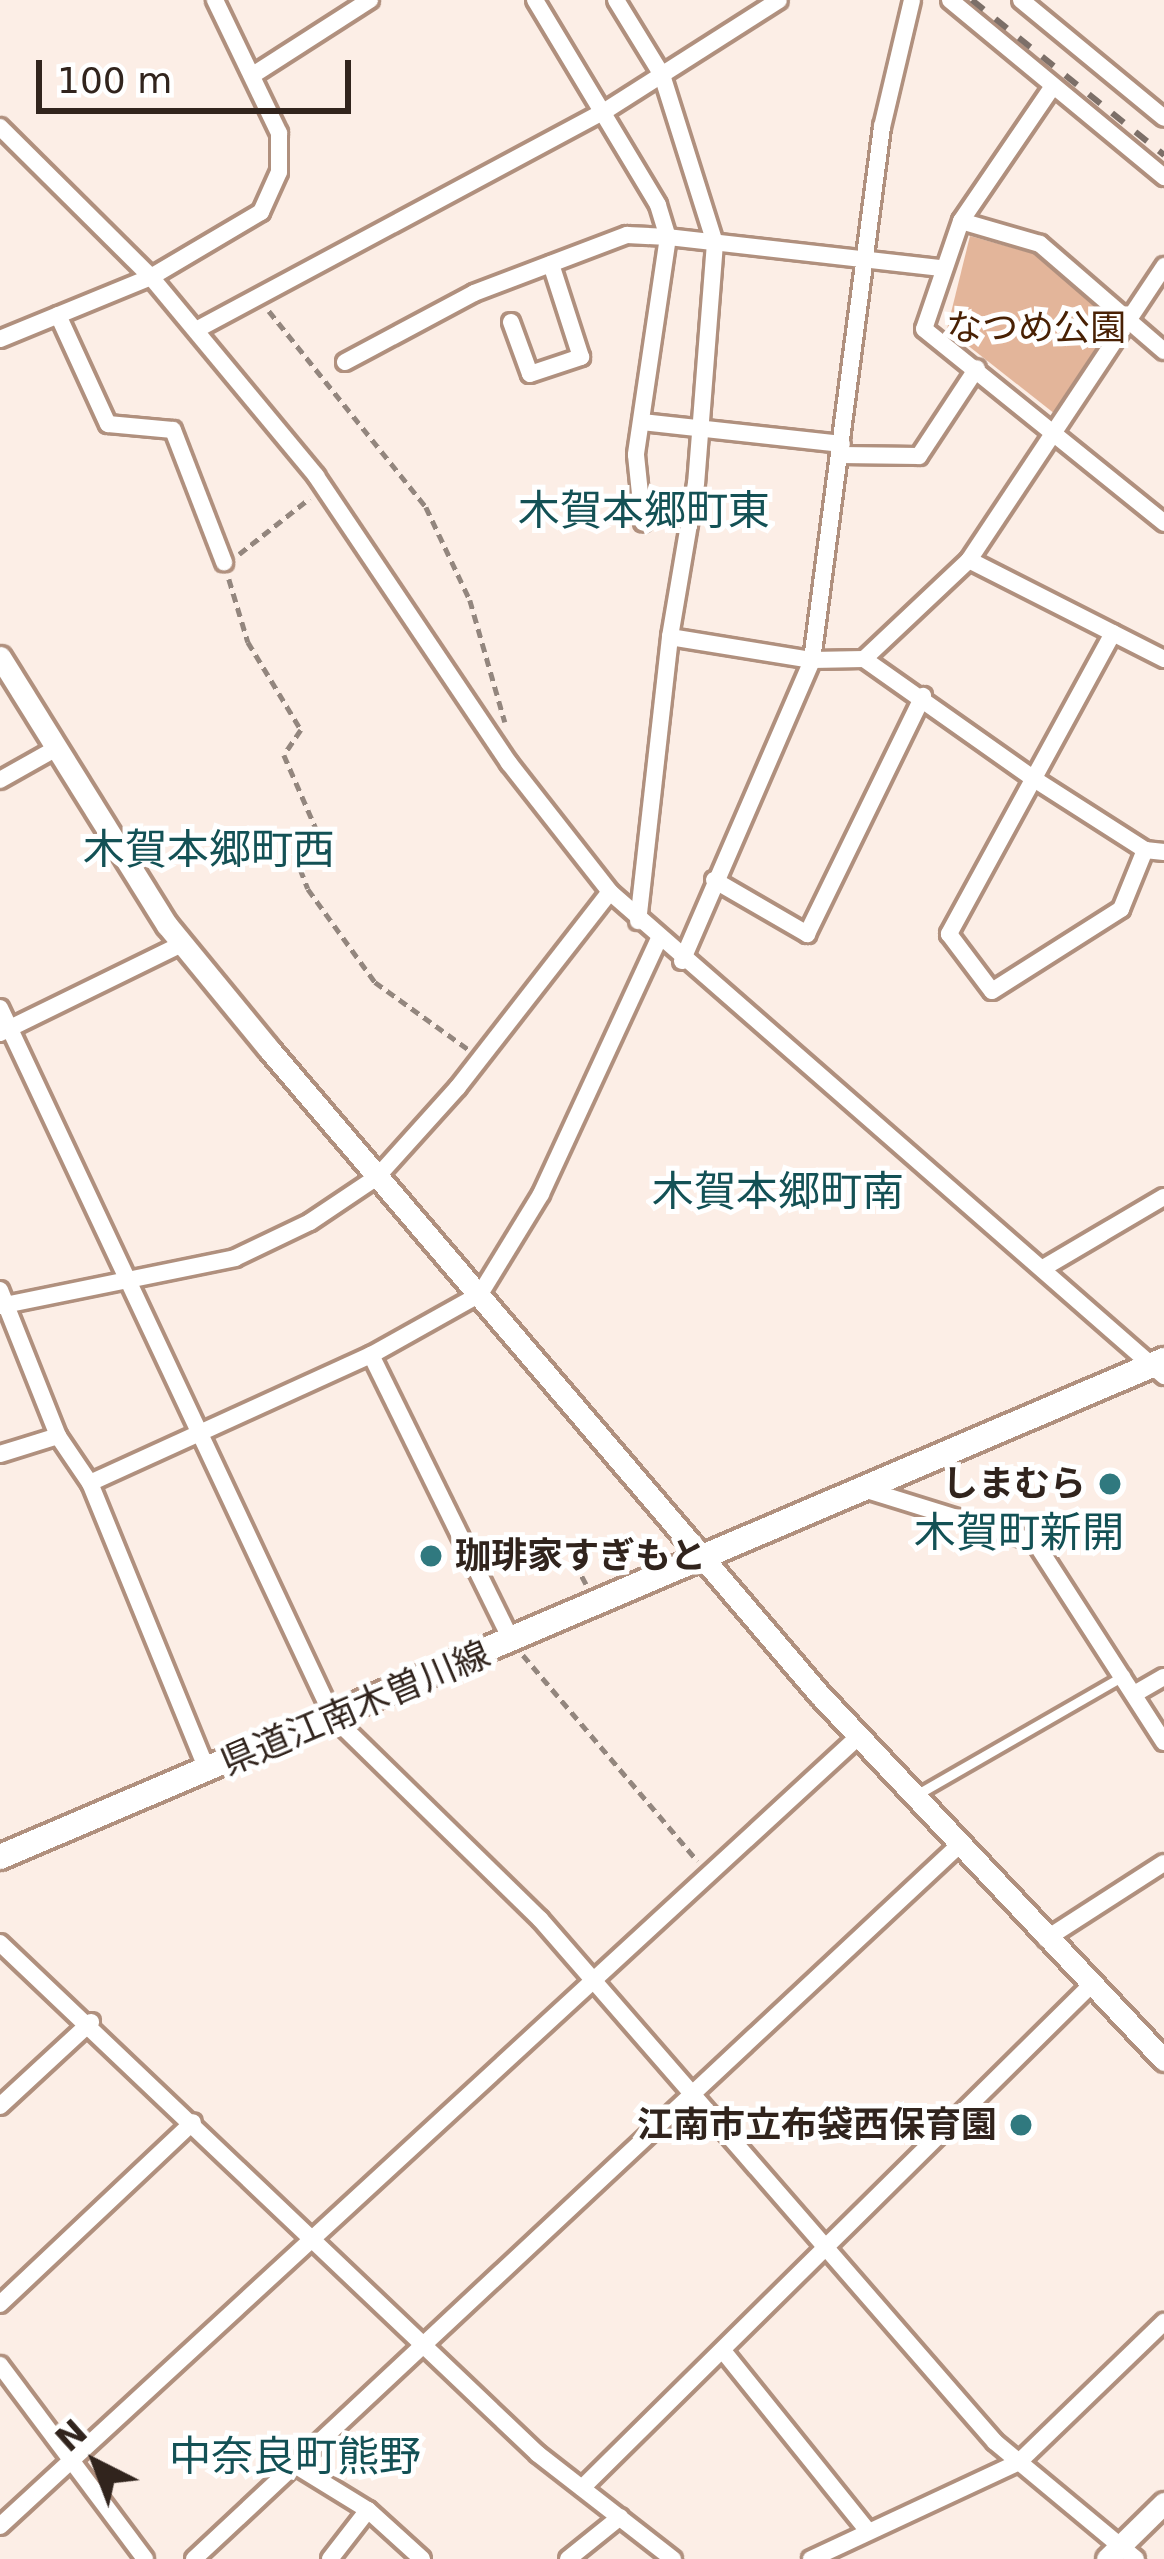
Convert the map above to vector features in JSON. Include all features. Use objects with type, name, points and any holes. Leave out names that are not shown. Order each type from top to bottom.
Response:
[{"type":"main road","name":"県道江南木曽川線","points":[[0,1857],[1160,1367]]},
{"type":"street","points":[[0,339],[151,277],[261,212],[279,172],[279,133],[215,0]]},
{"type":"street","points":[[253,75],[370,0]]},
{"type":"street","points":[[535,0],[605,111],[668,237],[641,422],[643,523]]},
{"type":"street","points":[[616,0],[662,75],[715,243],[700,428],[670,637],[638,921]]},
{"type":"street","points":[[196,330],[605,111],[779,0]]},
{"type":"street","points":[[682,961],[812,660],[882,127],[912,0]]},
{"type":"street","points":[[950,0],[1164,178]]},
{"type":"street","points":[[1021,0],[1164,118]]},
{"type":"street","points":[[1053,86],[961,221],[924,329],[1058,431],[1164,523]]},
{"type":"street","points":[[0,127],[151,277],[323,486],[508,763],[610,892],[682,961],[1160,1367]]},
{"type":"street","points":[[961,221],[1040,244],[1164,351]]},
{"type":"street","points":[[345,362],[474,293],[627,235],[866,255],[942,268]]},
{"type":"street","points":[[512,322],[530,374],[581,357],[551,264]]},
{"type":"street","points":[[864,659],[969,560],[1164,266]]},
{"type":"street","points":[[58,315],[108,424],[173,430],[224,562]]},
{"type":"street","points":[[641,422],[842,450],[919,455],[977,368]]},
{"type":"street","points":[[969,560],[1164,659]]},
{"type":"street","points":[[1112,633],[950,934],[992,991],[1120,909],[1144,850]]},
{"type":"street","points":[[670,637],[812,660],[864,659],[1144,850],[1164,852]]},
{"type":"street","points":[[0,657],[184,943],[377,1177],[709,1557],[858,1737],[1164,2060]]},
{"type":"street","points":[[714,880],[807,934],[923,696]]},
{"type":"street","points":[[0,780],[55,749]]},
{"type":"street","points":[[207,1770],[91,1483],[58,1436],[2,1300],[235,1258],[310,1222],[377,1177],[482,1059],[610,892]]},
{"type":"street","points":[[91,1483],[203,1436],[371,1355],[480,1294],[541,1194],[659,939]]},
{"type":"street","points":[[5,1030],[184,943]]},
{"type":"street","points":[[0,1008],[5,1030],[122,1279],[203,1436],[333,1717],[592,1979],[826,2253],[1019,2462],[1122,2554],[1164,2503]]},
{"type":"street","points":[[1046,1267],[1164,1197]]},
{"type":"street","points":[[371,1355],[512,1641]]},
{"type":"street","points":[[0,1454],[58,1436]]},
{"type":"street","points":[[870,1491],[1035,1542],[1164,1742]]},
{"type":"street","points":[[1136,1693],[1164,1677]]},
{"type":"street","points":[[0,2526],[858,1737]]},
{"type":"street","points":[[194,2559],[298,2468],[421,2343],[958,1846]]},
{"type":"street","points":[[1046,1940],[1164,1864]]},
{"type":"street","points":[[0,1943],[91,2022],[421,2343],[582,2488],[673,2559]]},
{"type":"street","points":[[582,2488],[826,2253],[1090,1987]]},
{"type":"street","points":[[0,2106],[91,2022]]},
{"type":"street","points":[[0,2304],[193,2122]]},
{"type":"street","points":[[812,2559],[1019,2462],[1164,2323]]},
{"type":"street","points":[[724,2353],[868,2530]]},
{"type":"street","points":[[0,2365],[146,2559]]},
{"type":"street","points":[[298,2468],[368,2510],[422,2559]]},
{"type":"street","points":[[330,2559],[368,2510]]},
{"type":"street","points":[[568,2559],[620,2517]]},
{"type":"lane","points":[[912,1797],[1125,1676]]},
{"type":"path","points":[[259,298],[444,541],[470,600],[505,719],[508,763]]},
{"type":"path","points":[[323,486],[258,544],[224,562],[248,642],[301,730],[284,754],[322,842],[295,855],[308,889],[375,982],[482,1059]]},
{"type":"path","points":[[512,1641],[710,1874]]},
{"type":"green space","name":"なつめ公園","points":[[970,236],[1035,254],[1120,324],[1055,414],[947,329]]},
{"type":"railway","points":[[972,0],[1164,155]]},
{"type":"place","name":"しまむら","points":[[1110,1484]]},
{"type":"place","name":"珈琲家すぎもと","points":[[431,1556]]},
{"type":"place","name":"江南市立布袋西保育園","points":[[1021,2125]]},
{"type":"district","name":"木賀本郷町東","points":[[644,511]]},
{"type":"district","name":"木賀本郷町西","points":[[209,850]]},
{"type":"district","name":"木賀本郷町南","points":[[778,1192]]},
{"type":"district","name":"木賀町新開","points":[[1019,1533]]},
{"type":"district","name":"中奈良町熊野","points":[[295,2457]]}]
